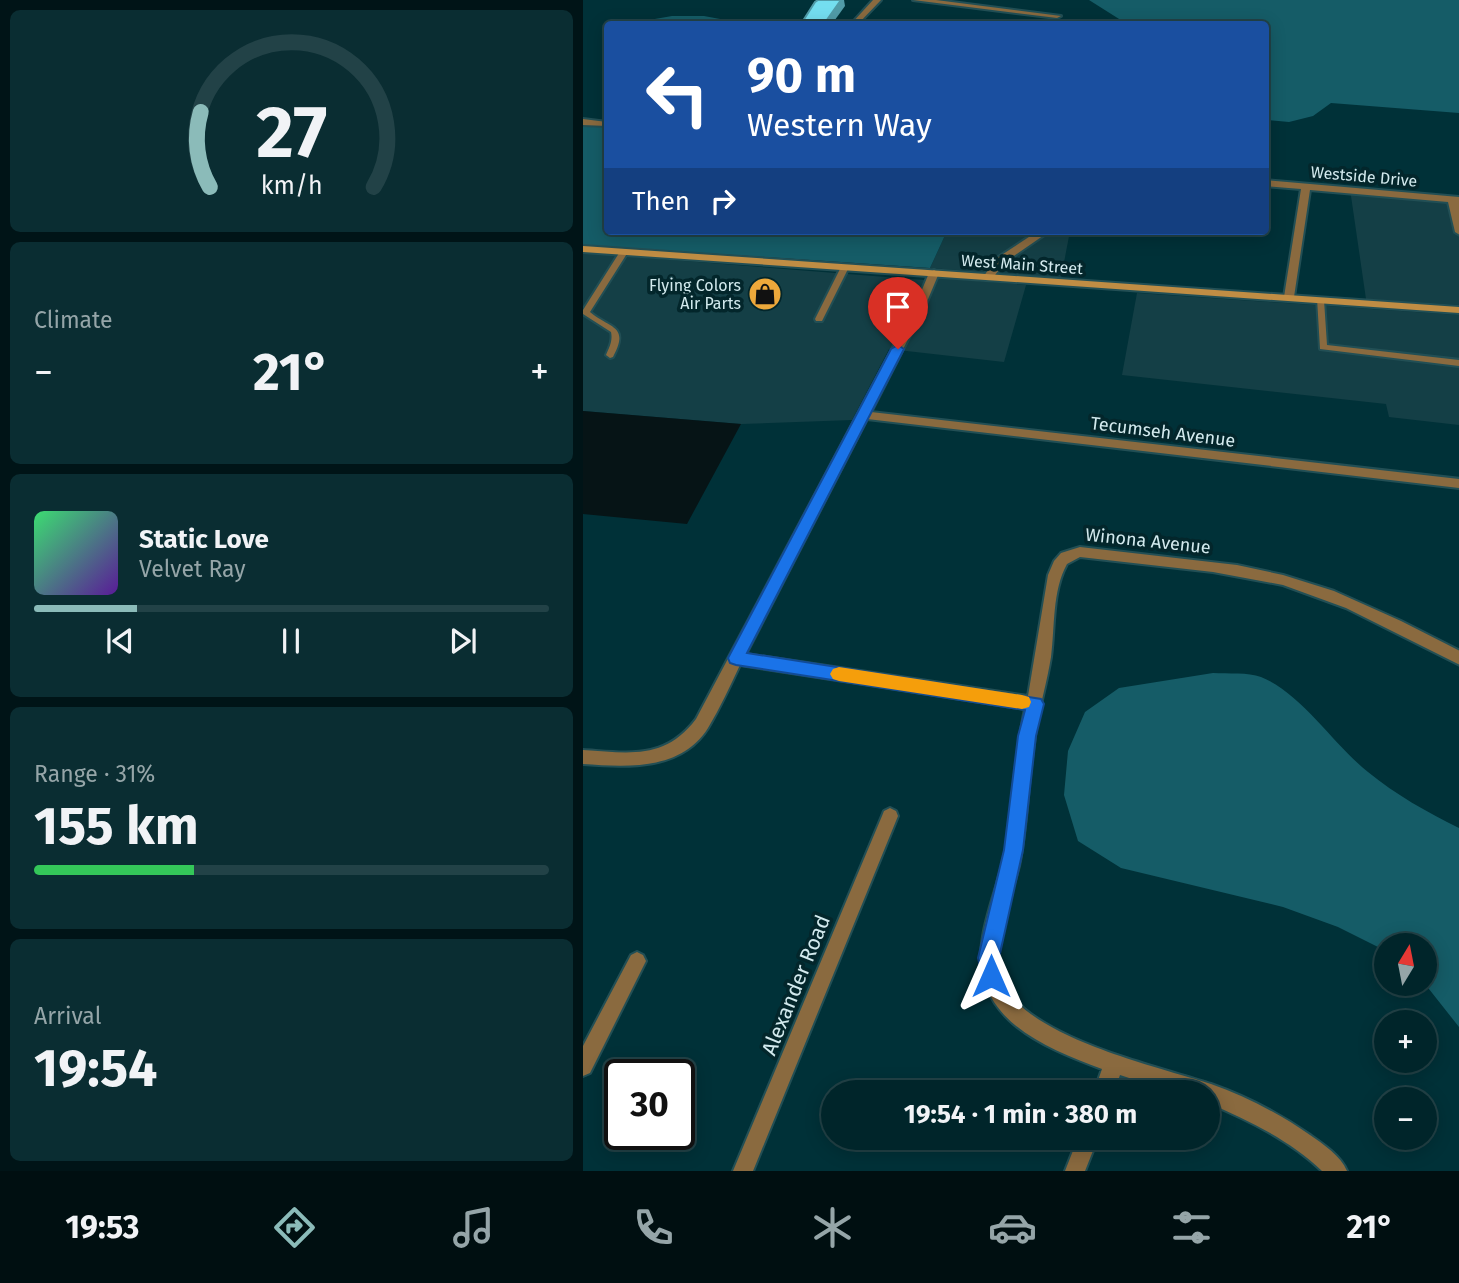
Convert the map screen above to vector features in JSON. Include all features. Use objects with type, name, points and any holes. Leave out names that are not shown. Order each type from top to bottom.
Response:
[{"type":"main road","name":"West Main Street","points":[[583,249],[1459,310]]},
{"type":"street","points":[[857,21],[877,0]]},
{"type":"street","points":[[917,0],[1057,16]]},
{"type":"street","points":[[965,7],[972,0]]},
{"type":"street","points":[[583,122],[604,124]]},
{"type":"street","name":"Westside Drive","points":[[1269,183],[1456,200]]},
{"type":"street","points":[[1289,298],[1306,186]]},
{"type":"street","points":[[1456,200],[1459,233]]},
{"type":"street","points":[[988,277],[1001,260],[1039,235]]},
{"type":"street","points":[[583,757],[666,754],[678,748],[702,724],[921,304],[934,273]]},
{"type":"street","name":"Tecumseh Avenue","points":[[863,415],[1459,484]]},
{"type":"street","name":"Winona Avenue","points":[[1166,1080],[1114,1063],[1056,1039],[1020,1020],[1007,1009],[991,976],[989,958],[1013,850],[1027,736],[1058,567],[1070,554],[1077,551],[1245,571],[1284,580],[1356,607],[1459,659]]},
{"type":"street","points":[[736,658],[1035,704]]},
{"type":"street","name":"Alexander Road","points":[[743,1171],[890,816]]},
{"type":"street","points":[[583,1066],[637,961]]},
{"type":"street","points":[[1108,1080],[1114,1063]]},
{"type":"street","name":"Winona Avenue","points":[[1220,1099],[1264,1119],[1299,1139],[1337,1171]]},
{"type":"street","points":[[1075,1171],[1083,1150]]},
{"type":"lane","points":[[610,355],[617,343],[617,335],[613,329],[586,312],[624,252]]},
{"type":"lane","points":[[819,319],[845,267]]},
{"type":"lane","points":[[1320,300],[1323,346],[1429,357],[1459,363]]},
{"type":"shaded area","points":[[1089,0],[1459,0],[1459,113],[1331,103],[1313,116],[1289,122],[1269,120],[1269,21],[1122,21]]},
{"type":"shaded area","points":[[672,16],[704,16],[731,21],[647,21]]},
{"type":"shaded area","points":[[583,124],[604,126],[604,235],[945,235],[930,268],[583,245]]},
{"type":"shaded area","points":[[1350,189],[1459,199],[1459,305],[1366,299]]},
{"type":"shaded area","points":[[945,235],[1069,235],[1061,278],[930,268]]},
{"type":"shaded area","points":[[583,253],[924,280],[926,277],[1026,285],[1004,362],[889,349],[852,420],[741,424],[583,411]]},
{"type":"shaded area","points":[[1137,293],[1459,315],[1459,425],[1389,417],[1386,404],[1122,375]]},
{"type":"shaded area","points":[[583,411],[741,424],[687,524],[583,514]]},
{"type":"shaded area","points":[[1213,673],[1261,677],[1290,695],[1355,761],[1379,780],[1412,803],[1459,828],[1459,1027],[1434,996],[1437,996],[1437,933],[1374,933],[1374,945],[1338,927],[1283,907],[1121,868],[1078,841],[1064,795],[1068,751],[1085,712],[1119,688]]},
{"type":"building","points":[[841,0],[826,21],[803,21],[815,2]]},
{"type":"slow traffic","points":[[839,674],[1022,702]]},
{"type":"place","name":"Flying Colors Air Parts","points":[[765,294]]},
{"type":"route","points":[[898,349],[736,658],[1035,704],[1027,736],[1013,850],[989,958],[991,976]]}]
